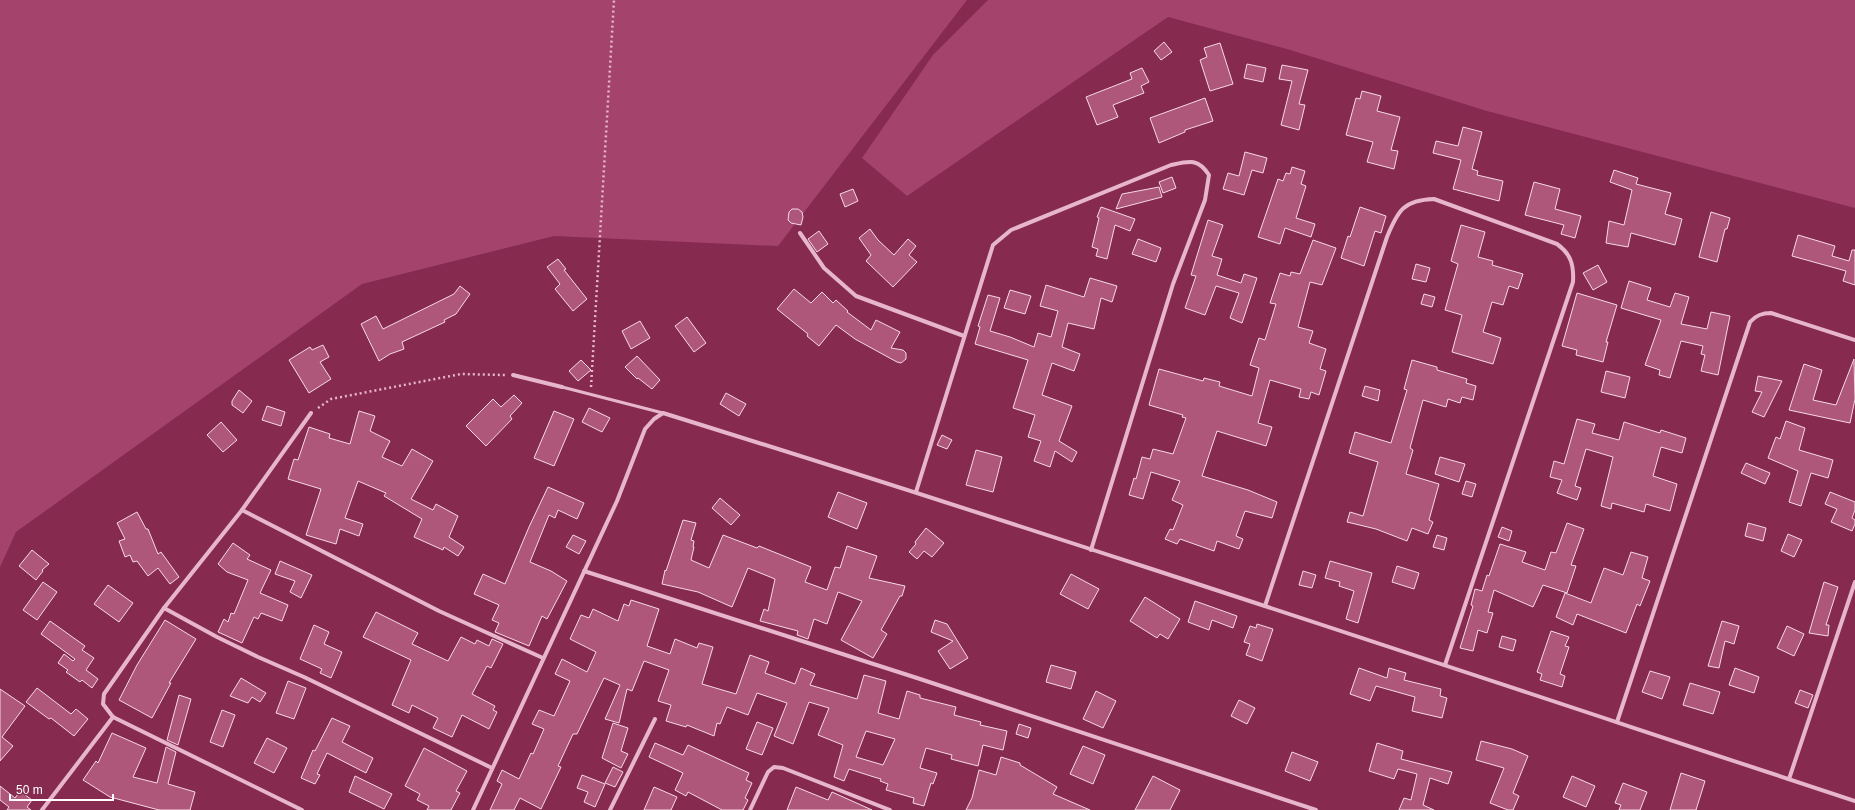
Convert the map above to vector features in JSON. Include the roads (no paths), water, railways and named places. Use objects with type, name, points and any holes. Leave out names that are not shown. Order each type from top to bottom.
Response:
[{"type":"street","points":[[916,492],[993,245],[1011,230],[1171,165],[1188,161],[1198,163],[1209,175],[1205,200],[1173,284],[1091,550]]},
{"type":"street","points":[[1265,606],[1387,237],[1397,214],[1407,205],[1420,200],[1434,199],[1557,244],[1566,251],[1571,259],[1574,271],[1573,282],[1445,665]]},
{"type":"street","points":[[800,233],[824,268],[856,296],[964,336]]},
{"type":"street","points":[[1617,722],[1750,322],[1754,317],[1763,313],[1771,313],[1855,340]]},
{"type":"street","points":[[513,375],[562,387]]},
{"type":"street","points":[[302,810],[112,717],[103,704],[104,694],[164,608],[242,510],[311,413]]},
{"type":"street","points":[[473,810],[617,500],[645,429],[654,419],[663,413],[916,492],[1855,801]]},
{"type":"street","points":[[242,510],[439,611],[543,658]]},
{"type":"street","points":[[584,571],[917,678],[1316,810]]},
{"type":"street","points":[[1789,780],[1855,582]]},
{"type":"street","points":[[164,608],[244,651],[304,677],[492,768]]},
{"type":"street","points":[[42,810],[112,717]]},
{"type":"street","points":[[610,810],[655,719]]},
{"type":"street","points":[[750,810],[768,772],[774,767],[783,768],[890,810]]},
{"type":"lane","points":[[562,387],[663,413]]}]
